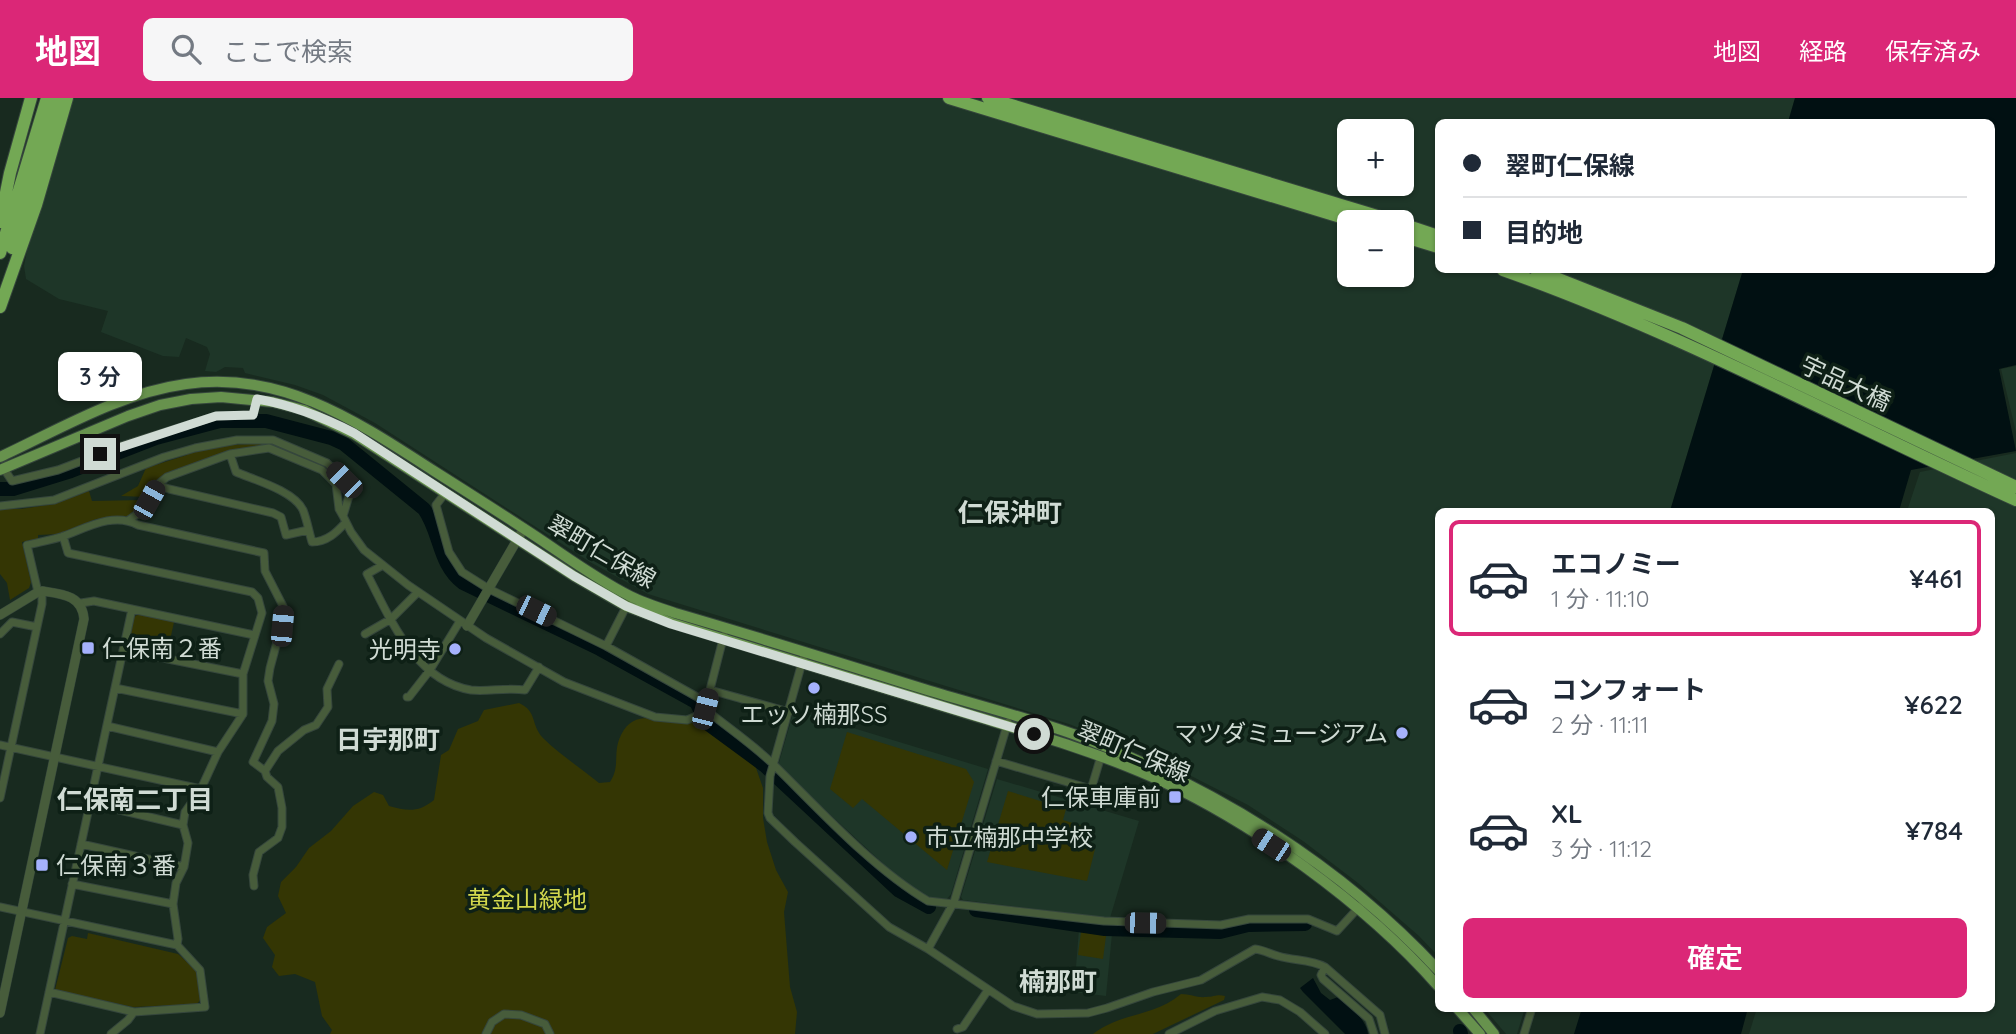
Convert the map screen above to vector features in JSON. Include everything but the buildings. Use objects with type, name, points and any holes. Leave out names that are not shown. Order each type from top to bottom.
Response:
[{"type":"highway","points":[[0,253],[47,98]]},
{"type":"highway","points":[[10,221],[58,98]]},
{"type":"highway","points":[[0,307],[36,205],[67,98]]},
{"type":"highway","points":[[949,98],[1337,216]]},
{"type":"highway","points":[[988,98],[1357,210]]},
{"type":"highway","points":[[0,287],[10,221],[10,173],[31,101]]},
{"type":"highway","points":[[1414,228],[1435,235]]},
{"type":"highway","points":[[1414,240],[1435,246]]},
{"type":"highway","name":"宇品大橋","points":[[1511,273],[1596,305],[1989,481]]},
{"type":"highway","name":"宇品大橋","points":[[1544,273],[1682,328],[1989,481]]},
{"type":"highway","points":[[1989,481],[2016,487]]},
{"type":"highway","points":[[1989,481],[2016,500]]},
{"type":"main road","name":"翠町仁保線","points":[[0,457],[100,410],[155,390],[203,382],[249,383],[292,393],[340,414],[521,533],[574,576],[671,624],[724,633],[1008,720],[1078,736],[1149,764],[1202,790],[1286,855],[1400,931],[1435,967]]},
{"type":"main road","name":"翠町仁保線","points":[[2,470],[160,405],[206,397],[257,399],[304,410],[337,425],[446,492],[521,533]]},
{"type":"main road","name":"翠町仁保線","points":[[1008,720],[1150,776],[1250,825]]},
{"type":"main road","name":"翠町仁保線","points":[[1361,904],[1435,983]]},
{"type":"main road","points":[[1475,1016],[1480,1034]]},
{"type":"main road","points":[[1475,1016],[1494,1034]]},
{"type":"street","points":[[2,470],[12,481],[58,470],[121,446],[216,416],[253,415],[257,399]]},
{"type":"street","points":[[0,506],[54,500],[164,457],[195,448],[237,440],[273,439],[327,463],[344,480],[349,496],[345,519],[337,532],[320,542],[312,542],[302,508],[296,500],[236,472],[230,454]]},
{"type":"street","points":[[0,798],[37,627],[40,591],[27,545],[63,536],[94,523],[129,520],[144,509],[157,485],[167,477],[230,454],[269,448],[322,470],[335,484],[339,509],[364,550],[418,592],[464,624],[564,682],[655,717],[687,720],[703,711],[724,633]]},
{"type":"street","points":[[157,485],[273,513],[281,517],[286,535],[308,530]]},
{"type":"street","points":[[446,492],[436,505],[449,552],[462,572],[487,592],[606,646],[699,698],[703,711],[801,793],[903,886],[928,901],[1104,922],[1221,926],[1250,919],[1308,919],[1337,931],[1361,904]]},
{"type":"street","points":[[129,520],[138,525],[264,553],[265,571],[283,607],[282,626],[268,681],[274,704],[272,721],[253,762],[265,771],[267,777],[278,787],[282,827],[278,838],[259,852],[253,875],[254,886]]},
{"type":"street","points":[[407,697],[410,697],[487,592],[521,533]]},
{"type":"street","points":[[63,536],[68,553],[251,592],[258,598],[262,613],[243,674],[243,715],[218,752],[201,789],[185,812],[183,825],[188,843],[184,867],[176,883],[173,904],[177,945]]},
{"type":"street","points":[[383,565],[368,574],[412,654],[430,670],[462,688],[475,690],[509,687],[525,690],[539,667]]},
{"type":"street","points":[[0,615],[40,591],[61,594],[81,603],[94,601],[254,635]]},
{"type":"street","points":[[365,634],[391,619],[418,592]]},
{"type":"street","points":[[606,646],[629,601]]},
{"type":"street","points":[[0,1013],[84,619],[81,603]]},
{"type":"street","points":[[40,1034],[132,609]]},
{"type":"street","points":[[0,634],[12,622],[37,627]]},
{"type":"street","points":[[123,650],[243,674]]},
{"type":"street","points":[[804,657],[772,769],[768,813],[770,818],[889,927],[929,949],[1013,1006],[1037,1014],[1088,1013],[1201,979],[1255,949],[1325,967],[1380,1015],[1385,1034]]},
{"type":"street","points":[[265,771],[278,751],[304,730],[316,725],[328,706],[327,690],[339,664]]},
{"type":"street","points":[[115,688],[243,715]]},
{"type":"street","points":[[710,690],[789,712]]},
{"type":"street","points":[[929,949],[954,902],[1008,720]]},
{"type":"street","points":[[107,726],[218,752]]},
{"type":"street","points":[[0,745],[201,789]]},
{"type":"street","points":[[1087,803],[1101,757]]},
{"type":"street","points":[[996,761],[1091,789]]},
{"type":"street","points":[[90,803],[183,825]]},
{"type":"street","points":[[81,844],[184,867]]},
{"type":"street","points":[[72,884],[173,904]]},
{"type":"street","points":[[0,907],[177,945],[200,970],[205,1007],[134,1012],[49,992]]},
{"type":"street","points":[[1325,967],[1321,975],[1323,979],[1369,1018],[1374,1034]]},
{"type":"street","points":[[957,1030],[963,1027],[988,990]]},
{"type":"street","points":[[1169,1034],[1215,1011],[1262,997],[1280,1000],[1300,1012],[1325,1034]]},
{"type":"street","points":[[111,1034],[134,1012]]},
{"type":"street","points":[[1524,1034],[1531,1012]]},
{"type":"street","points":[[486,1034],[492,1022],[504,1014],[521,1015],[545,1024],[550,1034]]},
{"type":"shaded area","points":[[71,98],[1795,98],[1789,119],[1435,119],[1435,273],[1742,273],[1671,508],[1435,508],[1435,953],[1358,883],[1303,841],[1248,805],[1156,758],[1069,724],[648,594],[590,562],[375,423],[323,395],[245,373],[243,368],[225,367],[216,372],[205,371],[210,354],[207,347],[186,338],[179,357],[163,356],[101,332],[108,311],[59,299],[26,279],[24,266],[30,235]]},
{"type":"shaded area","points":[[1795,98],[2016,98],[2016,365],[1999,369],[2016,451],[1911,470],[1900,508],[1671,508],[1742,273],[1995,273],[1995,119],[1789,119]]},
{"type":"shaded area","points":[[2016,366],[2016,432],[2001,369]]},
{"type":"shaded area","points":[[2016,453],[2016,1034],[1749,1034],[1756,1012],[1995,1012],[1995,508],[1908,508],[1920,472]]},
{"type":"shaded area","name":"市立楠那中学校","points":[[794,710],[988,769],[951,894],[947,899],[932,899],[905,884],[778,766]]},
{"type":"shaded area","points":[[997,779],[1139,821],[1110,918],[963,900],[961,897]]},
{"type":"shaded area","points":[[1079,929],[1112,934],[1106,996],[1074,992]]},
{"type":"shaded area","points":[[1313,978],[1321,993],[1330,1000],[1338,997],[1356,1013],[1367,1028],[1368,1034],[1345,1034],[1303,992],[1300,988]]},
{"type":"shaded area","points":[[1487,1012],[1524,1012],[1517,1034],[1506,1034]]},
{"type":"shaded area","points":[[1581,1012],[1747,1012],[1741,1034],[1574,1034]]},
{"type":"green space","points":[[272,443],[281,447],[263,445],[227,451],[166,473],[153,484],[146,497],[121,496],[138,486],[146,468],[187,453],[228,445]]},
{"type":"green space","points":[[89,491],[92,501],[145,500],[138,510],[129,516],[96,519],[58,534],[38,535],[38,539],[22,542],[31,582],[29,588],[10,600],[7,583],[0,574],[0,509],[54,504]]},
{"type":"green space","points":[[139,614],[174,622],[167,654],[131,647],[128,641],[134,617]]},
{"type":"green space","name":"黄金山緑地","points":[[519,703],[532,714],[536,728],[543,738],[599,783],[610,782],[613,776],[618,741],[627,726],[633,721],[649,718],[686,722],[702,718],[736,745],[755,765],[763,788],[763,818],[767,842],[776,870],[788,892],[784,912],[790,987],[797,1012],[795,1034],[330,1034],[332,1030],[322,1016],[315,982],[295,974],[279,976],[272,967],[275,955],[263,938],[267,927],[286,913],[278,896],[281,882],[309,848],[331,831],[353,806],[374,792],[383,795],[389,806],[407,810],[423,807],[434,800],[441,755],[449,750],[458,729],[478,721],[484,710]]},
{"type":"green space","points":[[847,732],[966,769],[974,782],[947,870],[862,799],[853,808],[830,789]]},
{"type":"green space","points":[[1008,791],[1066,809],[1063,820],[1089,828],[1084,845],[1095,849],[1087,881],[987,862]]},
{"type":"green space","points":[[1081,932],[1106,936],[1103,959],[1078,955]]},
{"type":"green space","points":[[88,933],[178,954],[198,972],[200,1000],[197,1004],[133,1007],[55,990],[68,938],[72,936],[87,939]]},
{"type":"green space","points":[[1181,994],[1225,996],[1224,1000],[1153,1034],[1093,1034],[1115,1021],[1170,1002]]},
{"type":"waterway","points":[[0,489],[13,489],[71,471],[156,438],[220,421],[266,421],[331,438],[344,444],[424,509],[430,518],[444,558],[463,583],[600,649],[696,702],[707,723],[764,765],[898,890],[929,907]]},
{"type":"waterway","points":[[976,910],[1105,929],[1220,932],[1248,925],[1305,924]]},
{"type":"place","name":"仁保南２番","points":[[88,648]]},
{"type":"place","name":"光明寺","points":[[455,649]]},
{"type":"place","name":"エッソ楠那SS","points":[[814,688]]},
{"type":"place","name":"マツダミュージアム","points":[[1402,733]]},
{"type":"place","name":"仁保車庫前","points":[[1175,797]]},
{"type":"place","name":"市立楠那中学校","points":[[911,837]]},
{"type":"place","name":"仁保南３番","points":[[42,865]]},
{"type":"district","name":"仁保沖町","points":[[1010,512]]},
{"type":"district","name":"日宇那町","points":[[388,739]]},
{"type":"district","name":"仁保南二丁目","points":[[135,799]]},
{"type":"district","name":"楠那町","points":[[1058,981]]},
{"type":"route","points":[[100,454],[216,416],[253,415],[257,399],[288,405],[354,433],[574,576],[626,606],[671,624],[1034,734]]}]
